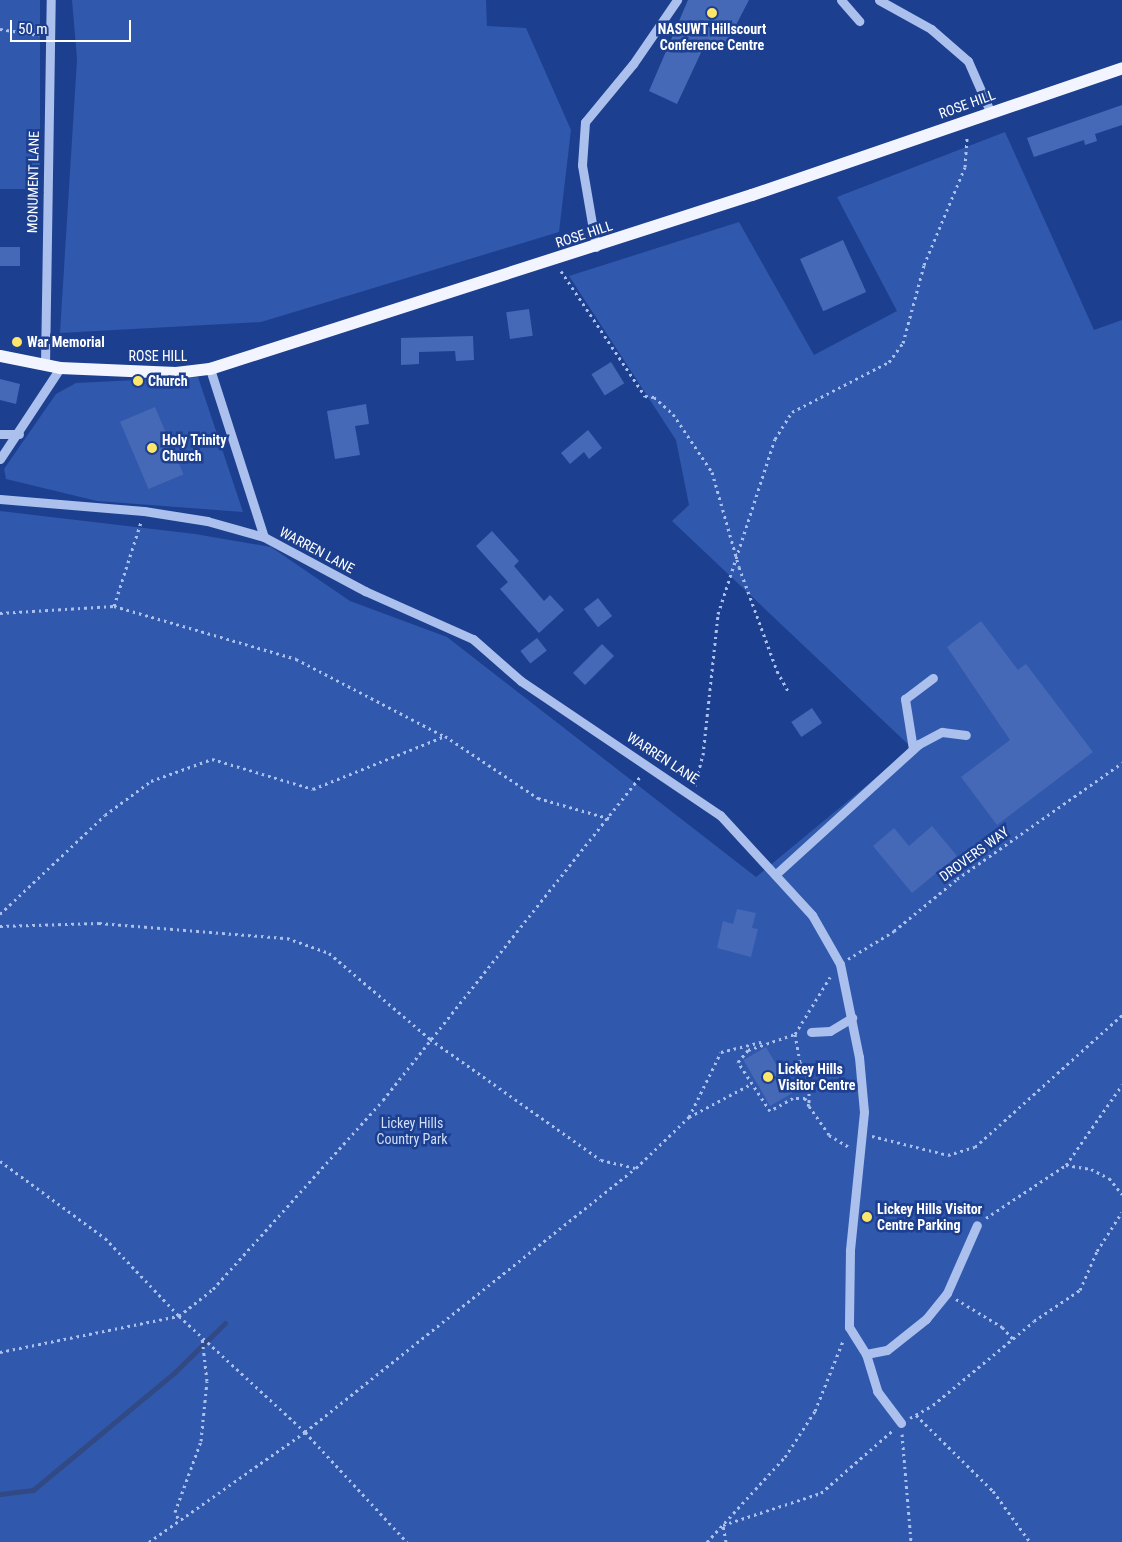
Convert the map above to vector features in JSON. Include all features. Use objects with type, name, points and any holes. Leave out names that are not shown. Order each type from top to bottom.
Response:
[{"type":"main road","name":"ROSE HILL","points":[[0,356],[60,368],[176,373],[210,369],[596,247],[1122,68]]},
{"type":"street","name":"MONUMENT LANE","points":[[45,365],[51,0]]},
{"type":"street","points":[[596,247],[582,165],[585,122],[633,64],[676,0]]},
{"type":"street","points":[[841,0],[859,21]]},
{"type":"street","points":[[879,0],[931,29],[968,61],[990,112]]},
{"type":"street","points":[[0,459],[19,434],[60,368]]},
{"type":"street","name":"WARREN LANE","points":[[210,369],[264,537]]},
{"type":"street","points":[[0,434],[19,434]]},
{"type":"street","name":"WARREN LANE","points":[[0,499],[144,512],[207,521],[264,537],[365,590],[473,639],[521,681],[693,794],[734,828],[812,914],[840,964],[852,1018],[862,1132],[859,1148],[849,1327]]},
{"type":"street","points":[[914,749],[905,699],[933,678]]},
{"type":"street","points":[[776,874],[914,749],[942,732],[966,735]]},
{"type":"street","points":[[810,1032],[830,1031],[852,1018]]},
{"type":"street","points":[[866,1354],[879,1354],[926,1319],[947,1294],[977,1225]]},
{"type":"street","points":[[849,1327],[866,1354],[877,1392],[901,1423]]},
{"type":"path","points":[[0,29],[50,36]]},
{"type":"path","points":[[693,794],[703,755],[718,614],[736,554],[784,421],[792,412],[889,362],[903,343],[924,265],[965,167],[967,121]]},
{"type":"path","points":[[556,259],[563,277],[645,396],[654,397],[673,414],[712,472],[736,554],[777,672],[789,692]]},
{"type":"path","points":[[114,606],[144,512]]},
{"type":"path","points":[[0,614],[114,606],[296,659],[445,736],[538,798],[611,819]]},
{"type":"path","points":[[0,914],[105,815],[151,780],[212,759],[313,789],[445,736]]},
{"type":"path","name":"DROVERS WAY","points":[[840,964],[894,930],[957,879],[1122,763]]},
{"type":"path","points":[[0,1352],[180,1316],[213,1289],[383,1100],[430,1039],[611,819],[649,765]]},
{"type":"path","points":[[0,926],[99,923],[287,938],[329,953],[430,1039],[601,1160],[636,1168]]},
{"type":"path","points":[[809,1106],[809,1080],[800,1062],[795,1034],[816,995],[840,964]]},
{"type":"path","points":[[862,1132],[886,1142],[948,1155],[976,1147],[1122,1015]]},
{"type":"path","points":[[689,1118],[721,1052],[775,1038],[810,1032]]},
{"type":"path","points":[[775,1038],[748,1050],[738,1062],[770,1111],[792,1098],[805,1098],[829,1135],[859,1148]]},
{"type":"path","points":[[781,1072],[800,1062]]},
{"type":"path","points":[[148,1542],[178,1518],[306,1432],[636,1168],[689,1118],[725,1100],[751,1084]]},
{"type":"path","points":[[977,1225],[1066,1165],[1122,1085]]},
{"type":"path","points":[[0,1160],[104,1238],[180,1316],[306,1432],[408,1542]]},
{"type":"path","points":[[1066,1165],[1091,1169],[1109,1178],[1122,1194]]},
{"type":"path","points":[[723,1525],[821,1493],[901,1423],[916,1415],[1014,1340],[1034,1321],[1080,1290],[1097,1250],[1122,1212]]},
{"type":"path","points":[[947,1294],[1002,1327],[1014,1340]]},
{"type":"path","points":[[707,1542],[785,1457],[815,1411],[849,1327]]},
{"type":"path","points":[[178,1518],[175,1512],[201,1441],[207,1381],[202,1337]]},
{"type":"path","points":[[916,1415],[993,1491],[1030,1542]]},
{"type":"path","points":[[901,1423],[911,1542]]},
{"type":"path","points":[[723,1525],[726,1542]]},
{"type":"green space","points":[[0,0],[40,0],[40,189],[0,189]]},
{"type":"green space","points":[[72,0],[486,0],[487,26],[526,28],[571,130],[559,232],[261,322],[60,333],[77,59]]},
{"type":"green space","name":"Lickey Hills Country Park","points":[[1005,132],[1094,330],[1122,320],[1122,1542],[0,1542],[0,511],[195,534],[271,547],[350,601],[447,637],[756,877],[912,748],[672,521],[689,505],[676,440],[569,276],[739,222],[814,355],[897,311],[837,197]]},
{"type":"green space","points":[[198,377],[243,512],[97,501],[6,479],[4,469],[56,394],[76,383]]},
{"type":"building","points":[[688,0],[749,0],[723,50],[706,42],[677,104],[649,91]]},
{"type":"building","points":[[1122,105],[1122,125],[1095,134],[1097,141],[1085,145],[1084,140],[1034,157],[1027,138]]},
{"type":"building","points":[[843,240],[866,292],[823,311],[800,259]]},
{"type":"building","points":[[0,247],[20,247],[20,266],[0,266]]},
{"type":"building","points":[[529,309],[533,336],[510,339],[506,312]]},
{"type":"building","points":[[473,336],[474,360],[456,361],[455,351],[419,352],[419,364],[401,365],[401,338]]},
{"type":"building","points":[[611,362],[624,383],[605,395],[591,374]]},
{"type":"building","points":[[0,379],[20,384],[16,404],[0,400]]},
{"type":"building","points":[[366,404],[369,424],[355,426],[360,455],[335,459],[327,411]]},
{"type":"building","name":"Holy Trinity Church","points":[[155,407],[184,474],[149,489],[120,422]]},
{"type":"building","points":[[588,430],[602,448],[589,459],[584,452],[570,464],[561,453]]},
{"type":"building","points":[[492,531],[519,561],[514,566],[544,601],[550,595],[564,610],[539,633],[500,589],[508,582],[476,546]]},
{"type":"building","points":[[598,598],[612,616],[598,627],[584,609]]},
{"type":"building","points":[[981,621],[1018,670],[1026,664],[1093,752],[997,825],[961,777],[1010,740],[947,647]]},
{"type":"building","points":[[537,638],[547,651],[530,664],[520,651]]},
{"type":"building","points":[[602,644],[614,656],[585,685],[573,673]]},
{"type":"building","points":[[812,708],[822,723],[801,737],[791,722]]},
{"type":"building","points":[[932,826],[957,856],[912,893],[873,846],[894,828],[909,846]]},
{"type":"building","points":[[737,909],[756,913],[752,928],[758,929],[751,957],[717,948],[723,921],[733,924]]},
{"type":"building","points":[[766,1047],[792,1093],[770,1106],[743,1060]]},
{"type":"waterway","points":[[0,1494],[33,1490],[175,1372],[225,1323]]},
{"type":"place","name":"NASUWT Hillscourt Conference Centre","points":[[712,13]]},
{"type":"place","name":"War Memorial","points":[[17,342]]},
{"type":"place","name":"Church","points":[[138,381]]},
{"type":"place","name":"Holy Trinity Church","points":[[152,448]]},
{"type":"place","name":"Lickey Hills Visitor Centre","points":[[768,1077]]},
{"type":"place","name":"Lickey Hills Visitor Centre Parking","points":[[867,1217]]}]
